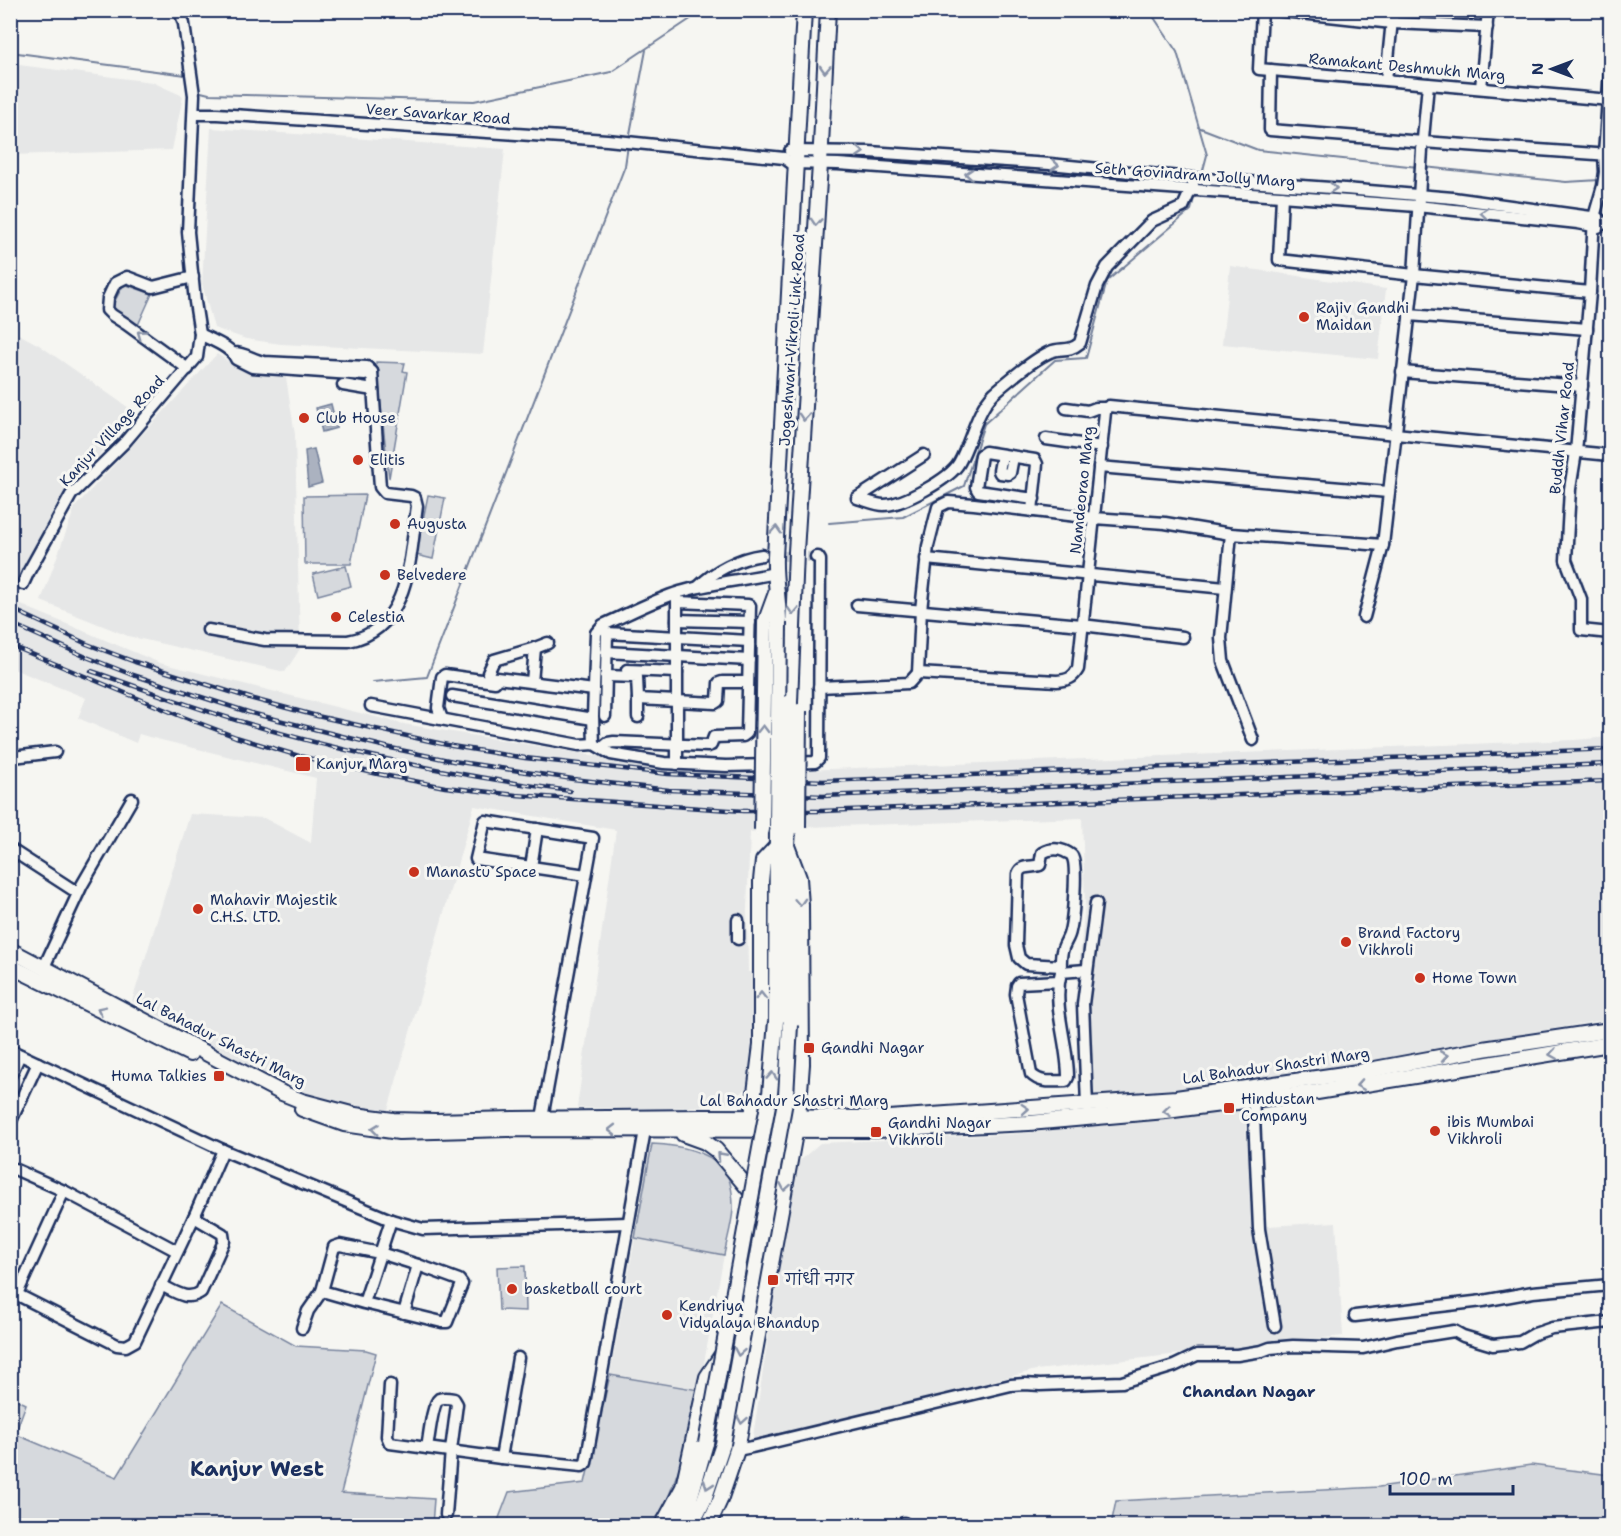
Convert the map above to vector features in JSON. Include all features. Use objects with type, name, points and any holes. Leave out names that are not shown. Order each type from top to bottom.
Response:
[{"type":"main road","name":"Jogeshwari-Vikroli Link Road","points":[[772,623],[778,588],[775,573],[792,158],[804,10]]},
{"type":"main road","name":"Jogeshwari-Vikroli Link Road","points":[[788,827],[795,703],[791,671],[796,552],[828,10]]},
{"type":"main road","points":[[676,1526],[689,1502],[706,1443],[770,1094],[776,1021],[782,846],[788,827],[772,623]]},
{"type":"main road","points":[[708,1526],[720,1500],[737,1450],[797,1124],[802,1064],[799,878],[782,846],[762,830],[772,623]]},
{"type":"main road","points":[[691,1526],[704,1500],[723,1444],[786,1096],[790,1025],[782,846],[788,827]]},
{"type":"main road","points":[[662,1526],[683,1487],[707,1377],[729,1344],[758,1200],[766,1148],[755,1124],[761,1045],[761,881],[763,861],[782,846]]},
{"type":"main road","name":"Lal Bahadur Shastri Marg","points":[[10,950],[282,1093],[302,1101],[355,1115],[393,1120],[542,1118],[755,1124],[1053,1122],[1166,1111],[1252,1093]]},
{"type":"main road","name":"Lal Bahadur Shastri Marg","points":[[10,966],[301,1108],[344,1124],[399,1132],[507,1129],[670,1130],[755,1124]]},
{"type":"main road","name":"Lal Bahadur Shastri Marg","points":[[889,1124],[1176,1098],[1317,1092],[1417,1068],[1611,1030]]},
{"type":"main road","name":"Lal Bahadur Shastri Marg","points":[[1417,1068],[1611,1044]]},
{"type":"main road","points":[[670,1130],[705,1142],[716,1150],[758,1200]]},
{"type":"street","points":[[180,10],[197,114]]},
{"type":"street","points":[[1262,10],[1259,69],[1271,70],[1270,130],[1422,146],[1607,154]]},
{"type":"street","points":[[1274,10],[1392,23],[1487,27]]},
{"type":"street","points":[[1386,80],[1393,10]]},
{"type":"street","points":[[1481,88],[1488,10]]},
{"type":"street","name":"Ramakant Deshmukh Marg","points":[[1271,70],[1609,100]]},
{"type":"street","name":"Buddh Vihar Road","points":[[1611,71],[1607,154],[1590,292],[1576,452],[1570,489],[1566,560],[1581,599],[1581,630],[1611,633]]},
{"type":"street","points":[[1364,617],[1383,545],[1414,275],[1428,84]]},
{"type":"street","name":"Veer Savarkar Road","points":[[197,114],[607,140],[792,158]]},
{"type":"street","name":"Kanjur Village Road","points":[[23,584],[71,495],[124,443],[197,357],[200,334],[188,232],[197,114]]},
{"type":"street","points":[[792,158],[869,152],[1050,164],[1194,184],[1215,180],[1418,201]]},
{"type":"street","points":[[1214,192],[1215,180]]},
{"type":"street","points":[[924,455],[857,498],[883,505],[911,497],[945,479],[958,465],[977,419],[992,395],[1051,351],[1073,349],[1080,344],[1097,286],[1107,267],[1152,221],[1184,207],[1194,184]]},
{"type":"street","name":"Seth Govindram Jolly Marg","points":[[1194,184],[1214,192],[1418,201],[1578,223],[1600,223]]},
{"type":"street","points":[[1282,196],[1279,260],[1590,292]]},
{"type":"street","points":[[188,369],[107,310],[108,298],[115,283],[127,277],[153,287],[193,277]]},
{"type":"street","points":[[1409,315],[1587,329]]},
{"type":"street","points":[[200,334],[234,353],[236,359],[252,366],[366,367],[372,372],[380,487],[385,493],[415,498],[417,506],[405,586],[393,612],[374,630],[348,641],[265,640],[208,630]]},
{"type":"street","points":[[1402,372],[1582,386]]},
{"type":"street","points":[[343,385],[374,390]]},
{"type":"street","name":"Namdeorao Marg","points":[[819,687],[909,683],[918,673],[1066,680],[1074,677],[1078,669],[1106,408],[1113,405],[1611,455]]},
{"type":"street","points":[[1066,408],[1088,411],[1106,408]]},
{"type":"street","points":[[1046,439],[1102,447]]},
{"type":"street","points":[[1032,511],[1034,499],[1037,464],[1035,460],[985,452],[981,455],[976,487],[978,491],[1034,499]]},
{"type":"street","points":[[1100,467],[1388,492]]},
{"type":"street","points":[[918,673],[921,610],[928,546],[938,507],[948,502],[1094,518],[1165,522],[1231,534],[1383,545]]},
{"type":"street","points":[[1231,534],[1221,638],[1223,661],[1252,740]]},
{"type":"street","points":[[762,555],[749,557],[715,573],[698,587],[677,598],[603,625],[596,633],[593,719],[598,746],[610,754],[677,764],[737,766],[815,762],[819,758],[820,560],[816,557]]},
{"type":"street","points":[[927,559],[1225,588]]},
{"type":"street","points":[[698,587],[775,573]]},
{"type":"street","points":[[677,598],[677,764]]},
{"type":"street","points":[[371,706],[579,745],[598,746],[614,742],[708,746],[711,745],[714,737],[743,736],[747,734],[750,606],[677,598]]},
{"type":"street","points":[[856,605],[1082,625],[1183,638]]},
{"type":"street","points":[[677,620],[750,622]]},
{"type":"street","points":[[605,716],[607,633],[749,641]]},
{"type":"street","points":[[548,643],[494,660],[488,673],[489,677],[594,693]]},
{"type":"street","points":[[532,682],[535,648]]},
{"type":"street","points":[[606,652],[749,660]]},
{"type":"street","points":[[605,673],[677,672]]},
{"type":"street","points":[[638,674],[638,717]]},
{"type":"street","points":[[442,719],[438,708],[442,677],[445,675],[594,693]]},
{"type":"street","points":[[638,699],[715,703],[718,701],[719,683],[748,682]]},
{"type":"street","points":[[452,696],[593,719]]},
{"type":"street","points":[[11,758],[55,752]]},
{"type":"street","points":[[44,968],[78,893],[132,799]]},
{"type":"street","points":[[542,1118],[593,838],[485,820],[476,859],[586,875]]},
{"type":"street","points":[[531,867],[537,829]]},
{"type":"street","points":[[1060,973],[1026,964],[1019,958],[1016,945],[1019,870],[1022,867],[1040,865],[1042,853],[1054,849],[1069,853],[1073,863],[1074,905],[1070,935],[1063,948],[1060,973],[1059,1001],[1068,1077],[1066,1081],[1044,1081],[1034,1078],[1031,1074],[1016,994],[1017,986],[1019,983],[1060,973],[1086,970]]},
{"type":"street","points":[[12,852],[78,893]]},
{"type":"street","points":[[1088,1105],[1083,1004],[1095,903]]},
{"type":"street","points":[[738,920],[738,939]]},
{"type":"street","points":[[10,1076],[15,1052],[223,1150],[392,1220],[423,1229],[628,1223]]},
{"type":"street","points":[[10,1123],[38,1063]]},
{"type":"street","points":[[1252,1093],[1259,1229],[1275,1326]]},
{"type":"street","points":[[390,1385],[387,1436],[390,1443],[501,1458],[582,1466],[586,1463],[645,1130]]},
{"type":"street","points":[[64,1191],[14,1293],[117,1346],[126,1346],[135,1341],[195,1217],[223,1150]]},
{"type":"street","points":[[10,1167],[64,1191],[177,1251]]},
{"type":"street","points":[[161,1285],[188,1298],[201,1292],[224,1241],[223,1234],[195,1217]]},
{"type":"street","points":[[364,1303],[392,1220]]},
{"type":"street","points":[[302,1328],[308,1311],[322,1291],[334,1247],[340,1245],[380,1253],[418,1265],[459,1280],[462,1284],[447,1322],[322,1291]]},
{"type":"street","points":[[404,1313],[418,1265]]},
{"type":"street","points":[[1355,1316],[1482,1301],[1533,1292],[1611,1285]]},
{"type":"street","points":[[737,1450],[1011,1385],[1122,1382],[1174,1366],[1197,1355],[1237,1355],[1293,1346],[1363,1348],[1454,1331],[1493,1345],[1520,1342],[1552,1328],[1611,1322]]},
{"type":"street","points":[[501,1458],[518,1358]]},
{"type":"street","points":[[428,1448],[437,1400],[454,1399],[457,1404],[446,1515]]},
{"type":"shaded area","points":[[11,64],[152,82],[183,96],[172,150],[11,155]]},
{"type":"shaded area","points":[[211,128],[505,149],[483,354],[281,344],[246,339],[214,328],[202,284]]},
{"type":"shaded area","name":"Rajiv Gandhi Maidan","points":[[1230,266],[1386,289],[1378,359],[1222,344]]},
{"type":"shaded area","points":[[124,284],[152,294],[138,325],[111,308]]},
{"type":"shaded area","points":[[11,330],[39,345],[129,408],[11,594]]},
{"type":"shaded area","points":[[217,354],[243,371],[285,371],[295,435],[300,649],[285,672],[128,636],[41,601],[75,507]]},
{"type":"shaded area","points":[[376,362],[405,363],[403,371],[407,372],[389,478]]},
{"type":"shaded area","points":[[331,404],[337,428],[322,432],[316,408]]},
{"type":"shaded area","points":[[314,449],[322,483],[308,487],[305,451]]},
{"type":"shaded area","points":[[365,495],[351,564],[305,564],[304,496]]},
{"type":"shaded area","points":[[428,495],[445,498],[433,559],[416,555]]},
{"type":"shaded area","points":[[346,566],[351,586],[318,595],[313,574]]},
{"type":"shaded area","points":[[10,599],[160,663],[404,724],[664,767],[752,772],[1610,737],[1610,1019],[1235,1084],[1083,1096],[1075,1005],[1085,904],[1082,818],[807,827],[750,832],[747,910],[748,972],[756,972],[756,1057],[750,1085],[732,1101],[721,1105],[657,1109],[577,1108],[616,830],[474,806],[388,1110],[371,1111],[313,1096],[254,1068],[132,1001],[190,814],[264,818],[311,843],[316,778],[139,734],[136,743],[78,718],[86,698],[11,668]]},
{"type":"shaded area","points":[[1245,1108],[1252,1227],[1336,1222],[1343,1336],[1036,1370],[752,1443],[794,1166],[820,1143],[1016,1134]]},
{"type":"shaded area","points":[[652,1144],[697,1152],[714,1160],[724,1170],[731,1186],[733,1209],[724,1255],[635,1238]]},
{"type":"shaded area","name":"Kendriya Vidyalaya Bhandup","points":[[635,1238],[724,1255],[699,1390],[610,1375]]},
{"type":"shaded area","name":"basketball court","points":[[525,1266],[526,1311],[499,1310],[497,1267]]},
{"type":"shaded area","points":[[222,1305],[296,1346],[366,1350],[376,1353],[341,1493],[434,1499],[432,1525],[11,1525],[11,1397],[26,1404],[15,1434],[117,1477]]},
{"type":"shaded area","points":[[610,1375],[699,1390],[681,1463],[664,1509],[650,1525],[496,1526],[509,1492],[585,1483]]},
{"type":"shaded area","points":[[1531,1465],[1610,1475],[1610,1525],[1111,1525],[1116,1501],[1379,1487]]},
{"type":"waterway","points":[[201,92],[474,101],[611,72],[704,10]]},
{"type":"waterway","points":[[1149,10],[1177,52],[1207,155],[1202,174]]},
{"type":"waterway","points":[[629,139],[646,50]]},
{"type":"waterway","points":[[10,52],[186,75]]},
{"type":"waterway","points":[[1198,127],[1258,150],[1418,167]]},
{"type":"waterway","points":[[373,682],[427,677],[625,166],[628,145]]},
{"type":"waterway","points":[[1424,167],[1566,182],[1600,180]]},
{"type":"waterway","points":[[829,523],[903,517],[964,486],[984,424],[1055,360],[1086,358],[1107,281],[1191,210],[1195,194]]},
{"type":"tunnel","points":[[762,555],[816,557]]},
{"type":"railway","points":[[10,608],[87,644],[135,662],[253,699],[317,716],[452,746],[525,758],[668,774],[823,781],[1610,749]]},
{"type":"railway","points":[[10,623],[130,674],[251,713],[318,730],[453,761],[573,779],[669,790],[823,796],[1610,764]]},
{"type":"railway","points":[[10,645],[178,715],[236,737],[299,756],[445,787],[516,795],[743,811],[822,811],[1610,781]]},
{"type":"railway","points":[[91,671],[226,717],[326,745],[488,779],[570,791]]},
{"type":"place","name":"Rajiv Gandhi Maidan","points":[[1304,317]]},
{"type":"place","name":"Club House","points":[[304,418]]},
{"type":"place","name":"Elitis","points":[[358,460]]},
{"type":"place","name":"Augusta","points":[[395,524]]},
{"type":"place","name":"Belvedere","points":[[385,575]]},
{"type":"place","name":"Celestia","points":[[336,617]]},
{"type":"place","name":"Kanjur Marg","points":[[303,764]]},
{"type":"place","name":"Manastu Space","points":[[414,872]]},
{"type":"place","name":"Mahavir Majestik C.H.S. LTD.","points":[[198,909]]},
{"type":"place","name":"Brand Factory Vikhroli","points":[[1346,942]]},
{"type":"place","name":"Home Town","points":[[1420,978]]},
{"type":"place","name":"Gandhi Nagar","points":[[809,1048]]},
{"type":"place","name":"Huma Talkies","points":[[219,1076]]},
{"type":"place","name":"Hindustan Company","points":[[1229,1108]]},
{"type":"place","name":"ibis Mumbai Vikhroli","points":[[1435,1131]]},
{"type":"place","name":"Gandhi Nagar Vikhroli","points":[[876,1132]]},
{"type":"place","name":"गांधी नगर","points":[[773,1280]]},
{"type":"place","name":"basketball court","points":[[512,1289]]},
{"type":"place","name":"Kendriya Vidyalaya Bhandup","points":[[667,1315]]},
{"type":"district","name":"Chandan Nagar","points":[[1249,1391]]},
{"type":"district","name":"Kanjur West","points":[[257,1469]]}]
